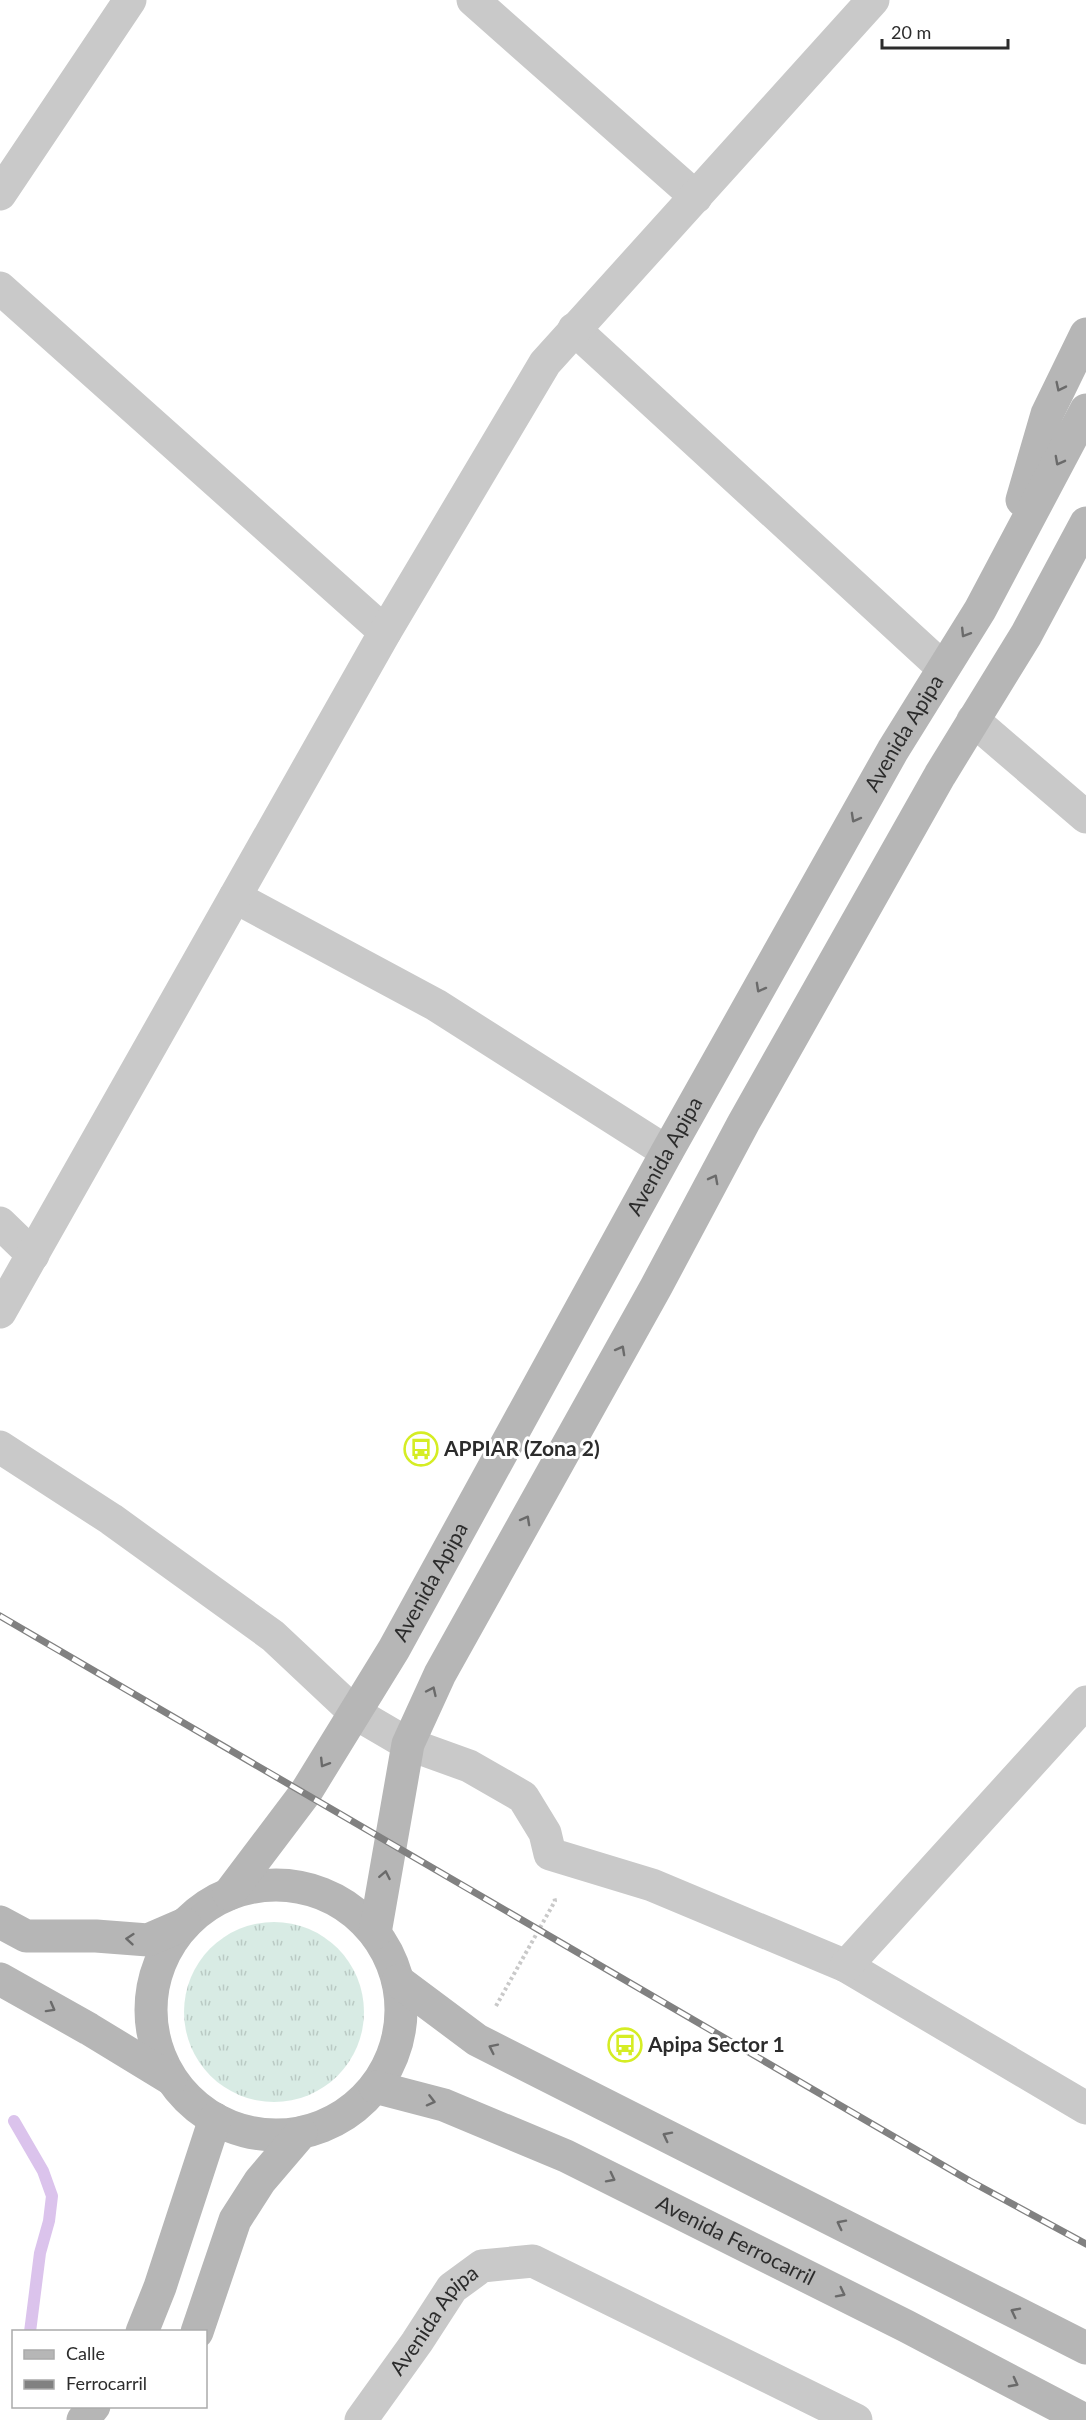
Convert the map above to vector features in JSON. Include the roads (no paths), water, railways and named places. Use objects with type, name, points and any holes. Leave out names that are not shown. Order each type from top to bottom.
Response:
[{"type":"main road","points":[[1004,564],[1047,414],[1086,334]]},
{"type":"main road","name":"Avenida Apipa","points":[[229,1894],[306,1792],[426,1592],[893,750],[980,610],[1086,410]]},
{"type":"main road","points":[[375,1933],[408,1744],[440,1674],[656,1287],[744,1122],[973,720],[1038,612],[1086,523]]},
{"type":"main road","points":[[1038,612],[1086,573]]},
{"type":"main road","points":[[282,1885],[309,1889],[334,1899],[357,1914],[375,1933],[390,1956],[398,1981],[402,2009],[399,2037],[390,2063],[375,2087],[354,2108],[329,2123],[301,2133],[242,2130],[215,2119],[191,2102],[171,2079],[158,2054],[151,2026],[150,1998],[156,1971],[168,1946],[185,1924],[206,1906],[229,1894],[255,1887],[282,1885]]},
{"type":"main road","points":[[0,1922],[26,1936],[96,1936],[148,1940],[185,1924]]},
{"type":"main road","points":[[0,1979],[90,2029],[171,2079]]},
{"type":"main road","points":[[398,1981],[477,2040],[1086,2348]]},
{"type":"main road","name":"Avenida Ferrocarril","points":[[375,2087],[444,2104],[566,2156],[906,2326],[1085,2420]]},
{"type":"main road","points":[[142,2330],[160,2287],[215,2119]]},
{"type":"main road","points":[[197,2330],[235,2220],[260,2181],[301,2133]]},
{"type":"main road","points":[[83,2420],[92,2408]]},
{"type":"street","points":[[0,194],[130,0]]},
{"type":"street","points":[[473,0],[696,197]]},
{"type":"street","points":[[0,1312],[385,632],[545,363],[873,0]]},
{"type":"street","points":[[0,288],[385,632]]},
{"type":"street","points":[[574,329],[943,668]]},
{"type":"street","points":[[973,720],[1086,817]]},
{"type":"street","points":[[235,897],[436,1005],[668,1152]]},
{"type":"street","points":[[0,1222],[33,1255]]},
{"type":"street","points":[[0,1447],[111,1519],[273,1636],[355,1713],[408,1744],[468,1766],[523,1797],[545,1833],[550,1854],[652,1885],[846,1966],[1086,2108]]},
{"type":"street","points":[[846,1966],[1086,1702]]},
{"type":"street","name":"Avenida Apipa","points":[[361,2420],[417,2342],[452,2288],[482,2266],[533,2261],[856,2420]]},
{"type":"waterway","points":[[14,2121],[43,2171],[52,2196],[49,2221],[40,2253],[30,2330]]},
{"type":"railway","points":[[0,1616],[970,2181],[1086,2244]]},
{"type":"place","name":"APPIAR (Zona 2)","points":[[421,1449]]},
{"type":"place","name":"Apipa Sector 1","points":[[625,2045]]}]
